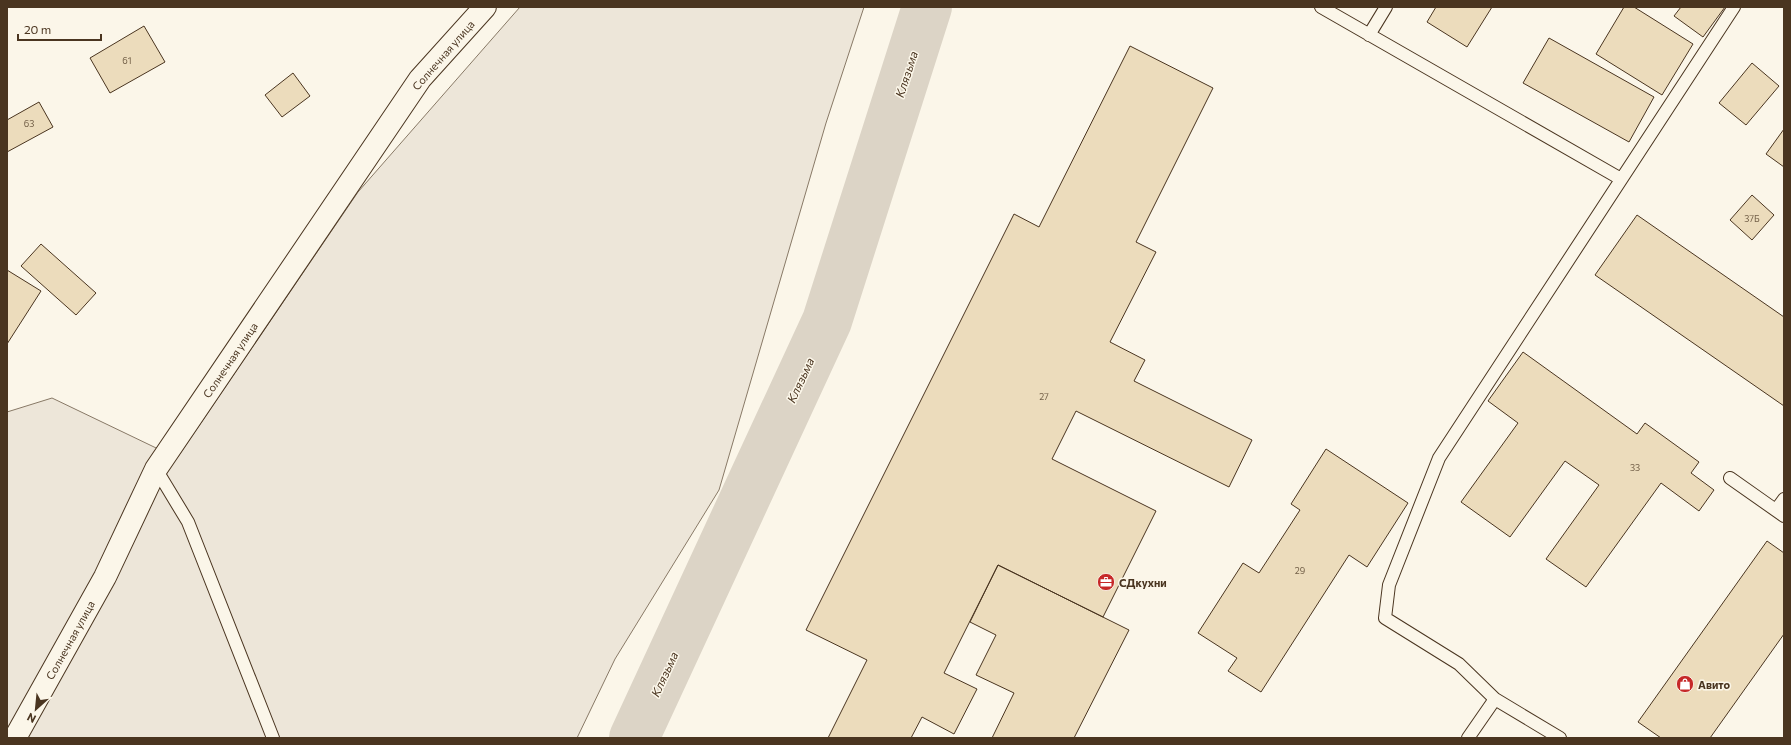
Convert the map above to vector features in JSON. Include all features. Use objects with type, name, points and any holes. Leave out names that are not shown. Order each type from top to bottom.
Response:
[{"type":"street","name":"Солнечная улица","points":[[15,738],[105,577],[156,470],[420,79],[485,7]]},
{"type":"lane","points":[[1321,7],[1621,179]]},
{"type":"lane","points":[[1369,35],[1386,7]]},
{"type":"lane","points":[[1560,738],[1495,699],[1459,664],[1385,618],[1389,585],[1439,458],[1734,7]]},
{"type":"lane","points":[[156,470],[188,522],[273,738]]},
{"type":"lane","points":[[1730,478],[1780,513],[1784,499]]},
{"type":"lane","points":[[1468,738],[1495,699]]},
{"type":"shaded area","points":[[520,7],[864,7],[826,123],[719,490],[615,659],[577,738],[7,738],[7,412],[52,398],[177,458],[358,192]]},
{"type":"building","points":[[1436,7],[1492,7],[1467,47],[1427,22]]},
{"type":"building","points":[[1624,7],[1634,7],[1693,44],[1662,95],[1596,54]]},
{"type":"building","points":[[1681,7],[1725,7],[1703,37],[1674,16]]},
{"type":"building","points":[[144,26],[165,62],[110,93],[90,58]]},
{"type":"building","points":[[1549,38],[1654,97],[1629,142],[1523,83]]},
{"type":"building","points":[[1130,46],[1213,88],[1136,242],[1156,252],[1110,342],[1145,360],[1134,381],[1252,440],[1229,487],[1076,411],[1052,459],[1156,511],[1103,617],[998,565],[944,673],[977,689],[954,734],[922,717],[911,738],[828,738],[867,660],[806,630],[1014,214],[1039,227]]},
{"type":"building","points":[[1752,63],[1779,86],[1746,125],[1719,103]]},
{"type":"building","points":[[293,73],[310,96],[282,117],[265,95]]},
{"type":"building","points":[[39,102],[53,127],[7,152],[7,120]]},
{"type":"building","points":[[1784,129],[1784,167],[1766,154]]},
{"type":"building","points":[[1752,195],[1774,215],[1752,240],[1730,220]]},
{"type":"building","points":[[1637,215],[1784,317],[1784,406],[1595,275]]},
{"type":"building","points":[[41,244],[96,293],[76,315],[21,266]]},
{"type":"building","points":[[7,270],[41,291],[7,344]]},
{"type":"building","points":[[1523,352],[1637,434],[1645,423],[1699,462],[1691,473],[1714,490],[1699,511],[1661,483],[1586,587],[1546,559],[1599,485],[1565,461],[1510,537],[1461,502],[1518,423],[1488,401]]},
{"type":"building","points":[[1326,449],[1408,503],[1367,567],[1349,555],[1261,692],[1228,671],[1237,658],[1198,633],[1243,563],[1259,573],[1300,510],[1291,504]]},
{"type":"building","points":[[1767,541],[1784,553],[1784,634],[1710,738],[1661,738],[1638,722]]},
{"type":"building","points":[[998,565],[1129,630],[1074,738],[992,738],[1014,693],[976,675],[996,635],[970,622]]},
{"type":"waterway","name":"Клязьма","points":[[634,738],[827,321],[927,7]]},
{"type":"place","name":"СДкухни","points":[[1106,582]]},
{"type":"place","name":"Авито","points":[[1685,684]]}]
